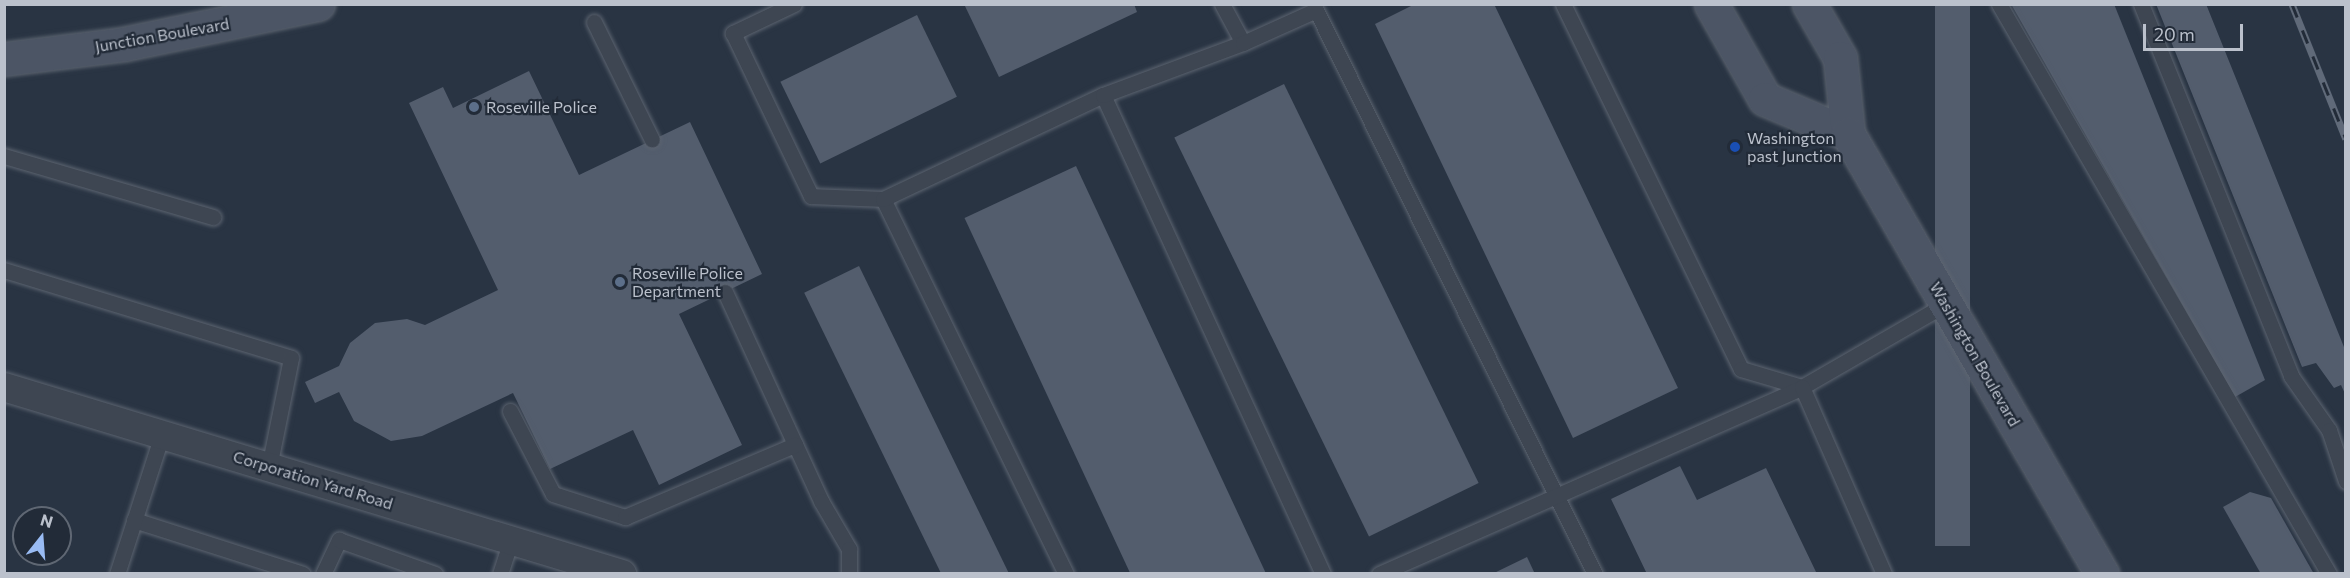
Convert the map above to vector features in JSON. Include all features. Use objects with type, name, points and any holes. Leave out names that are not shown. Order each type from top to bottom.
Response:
[{"type":"main road","name":"Junction Boulevard","points":[[4,59],[124,44],[318,4]]},
{"type":"main road","points":[[1711,4],[1765,99],[1848,134]]},
{"type":"main road","name":"Washington Boulevard","points":[[1809,4],[1840,58],[1848,134],[2102,573]]},
{"type":"street","name":"Corporation Yard Road","points":[[4,387],[622,573]]},
{"type":"lane","points":[[794,4],[733,33],[811,196],[883,199],[1103,95],[1243,44],[1320,8],[1595,573]]},
{"type":"lane","points":[[1222,4],[1243,44]]},
{"type":"lane","points":[[1563,4],[1741,369],[1802,387],[1884,573]]},
{"type":"lane","points":[[1999,4],[2329,573]]},
{"type":"lane","points":[[2141,4],[2291,376],[2329,430],[2346,481]]},
{"type":"lane","points":[[594,22],[652,140]]},
{"type":"lane","points":[[1103,95],[1323,573]]},
{"type":"lane","points":[[4,156],[213,218]]},
{"type":"lane","points":[[883,199],[1066,573]]},
{"type":"lane","points":[[4,270],[291,358],[269,467]]},
{"type":"lane","points":[[725,292],[795,445],[849,549],[849,573]]},
{"type":"lane","points":[[1379,573],[1555,493],[1802,387],[1946,304]]},
{"type":"lane","points":[[510,411],[553,494],[625,516],[795,445]]},
{"type":"lane","points":[[117,573],[162,435]]},
{"type":"lane","points":[[134,520],[303,573]]},
{"type":"lane","points":[[323,573],[339,540],[435,573]]},
{"type":"lane","points":[[500,573],[511,540]]},
{"type":"building","points":[[964,4],[1134,4],[1137,12],[999,77]]},
{"type":"building","points":[[1415,4],[1494,4],[1678,388],[1573,438],[1375,24]]},
{"type":"building","points":[[1935,4],[1970,4],[1970,546],[1935,546]]},
{"type":"building","points":[[2011,4],[2114,4],[2265,380],[2235,397]]},
{"type":"building","points":[[2156,4],[2206,4],[2346,352],[2346,396],[2341,385],[2334,388],[2316,363],[2302,367]]},
{"type":"building","points":[[917,15],[957,97],[820,163],[780,82]]},
{"type":"building","name":"Roseville Police Department","points":[[529,71],[579,175],[690,122],[762,274],[679,314],[742,445],[659,485],[633,430],[550,469],[513,393],[422,436],[391,441],[354,421],[339,392],[315,403],[305,382],[339,366],[350,343],[375,323],[407,319],[425,325],[498,290],[409,103],[443,87],[453,108]]},
{"type":"building","points":[[1284,84],[1479,483],[1369,537],[1174,137]]},
{"type":"building","points":[[1076,166],[1266,574],[1131,574],[965,218]]},
{"type":"building","points":[[859,266],[1008,572],[941,574],[804,293]]},
{"type":"building","points":[[1680,466],[1697,500],[1766,468],[1817,574],[1647,574],[1611,499]]},
{"type":"building","points":[[2250,492],[2271,498],[2314,574],[2261,574],[2223,507]]},
{"type":"building","points":[[1527,557],[1535,574],[1492,574]]},
{"type":"railway","points":[[2292,4],[2346,139]]},
{"type":"place","name":"Roseville Police","points":[[474,107]]},
{"type":"place","name":"Washington past Junction","points":[[1735,147]]},
{"type":"place","name":"Roseville Police Department","points":[[620,282]]}]
